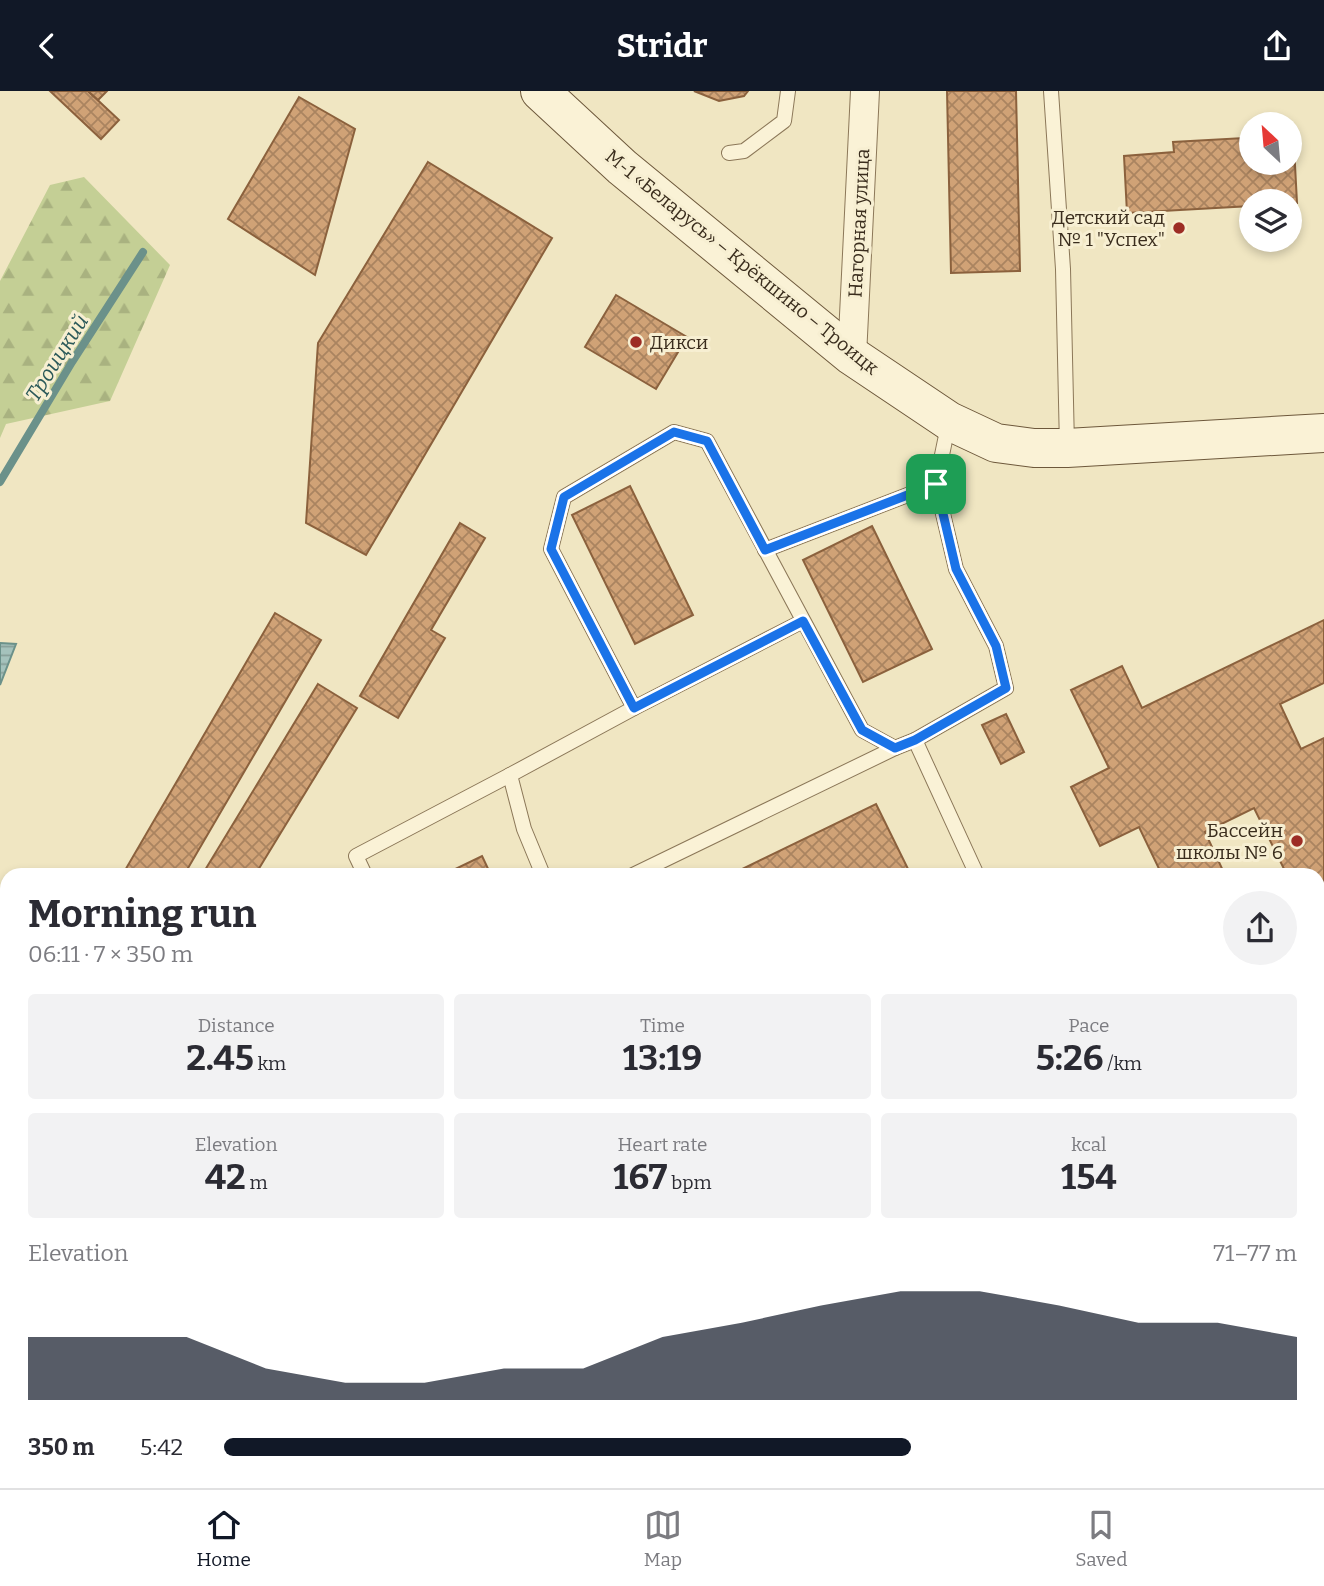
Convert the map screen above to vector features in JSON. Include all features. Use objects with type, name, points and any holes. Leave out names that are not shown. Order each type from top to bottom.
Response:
[{"type":"main road","name":"М-1 «Беларусь» – Крёкшино – Троицк","points":[[540,91],[622,167],[852,356],[949,421],[996,443],[1034,448],[1067,448],[1324,433]]},
{"type":"street","name":"Нагорная улица","points":[[852,356],[865,91]]},
{"type":"lane","points":[[729,153],[744,151],[784,121],[788,91]]},
{"type":"lane","points":[[1051,91],[1063,269],[1067,448]]},
{"type":"lane","points":[[647,868],[915,740],[1006,688],[996,646],[956,569],[936,484],[949,421]]},
{"type":"lane","points":[[634,708],[551,549],[564,497],[674,432],[707,441],[862,730],[895,748]]},
{"type":"lane","points":[[765,550],[936,484]]},
{"type":"lane","points":[[362,868],[356,856],[803,621]]},
{"type":"lane","points":[[915,740],[974,868]]},
{"type":"lane","points":[[510,775],[524,829],[540,868]]},
{"type":"green space","points":[[84,177],[170,265],[110,401],[6,424],[0,438],[0,281],[50,185]]},
{"type":"water","points":[[0,643],[16,644],[0,685]]},
{"type":"building","points":[[50,91],[88,91],[119,120],[101,139]]},
{"type":"building","points":[[88,91],[107,91],[98,100]]},
{"type":"building","points":[[694,91],[748,91],[744,96],[719,101]]},
{"type":"building","points":[[947,91],[1016,91],[1020,271],[951,273]]},
{"type":"building","points":[[299,97],[355,129],[315,275],[228,219]]},
{"type":"building","points":[[1239,138],[1239,175],[1296,175],[1296,189],[1239,189],[1239,207],[1127,213],[1124,156],[1174,152],[1173,142]]},
{"type":"building","points":[[428,162],[552,238],[366,555],[306,523],[318,343]]},
{"type":"building","name":"Дикси","points":[[616,295],[687,337],[656,389],[585,347]]},
{"type":"building","points":[[630,486],[693,615],[635,644],[572,515]]},
{"type":"building","points":[[460,523],[485,538],[431,630],[445,638],[398,718],[360,696]]},
{"type":"building","points":[[872,526],[932,649],[863,682],[803,560]]},
{"type":"building","points":[[275,613],[321,640],[188,868],[126,868]]},
{"type":"building","points":[[1324,620],[1324,683],[1280,704],[1301,749],[1324,738],[1324,868],[1284,868],[1254,808],[1205,832],[1222,868],[1159,868],[1139,827],[1100,846],[1071,787],[1109,768],[1071,690],[1122,666],[1142,708]]},
{"type":"building","points":[[318,684],[357,708],[259,868],[206,868]]},
{"type":"building","points":[[1006,714],[1024,752],[1001,764],[982,725]]},
{"type":"building","points":[[876,804],[908,868],[744,868]]},
{"type":"building","points":[[482,856],[488,868],[457,868]]},
{"type":"waterway","name":"Троицкий","points":[[0,482],[72,362],[143,252]]},
{"type":"place","name":"Детский сад № 1 \"Успех\"","points":[[1179,228]]},
{"type":"place","name":"Дикси","points":[[636,342]]},
{"type":"place","name":"Бассейн школы № 6","points":[[1297,841]]},
{"type":"route","points":[[674,432],[707,441],[765,550],[936,484],[956,569],[996,646],[1006,688],[915,740],[895,748],[862,730],[803,621],[634,708],[551,549],[564,497],[674,432]]}]
